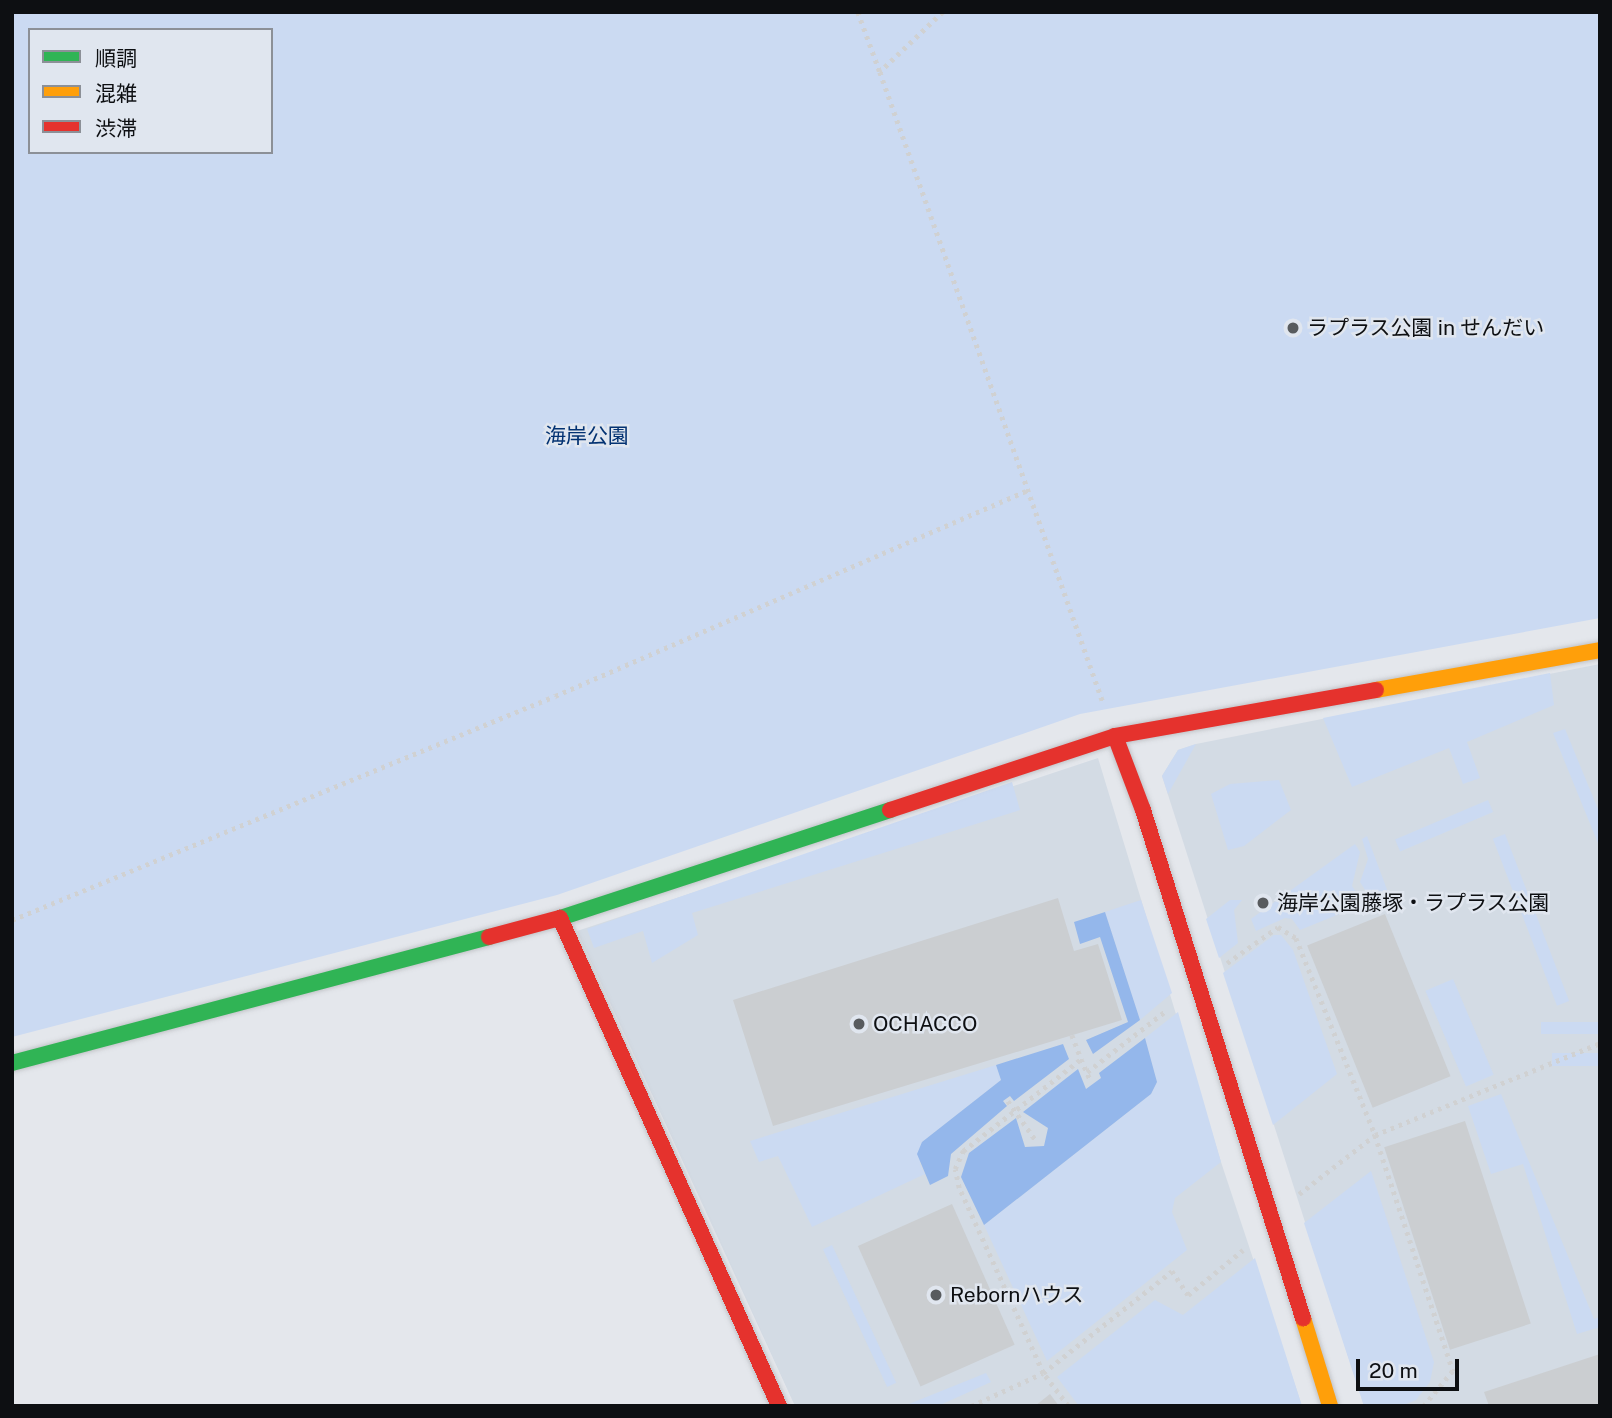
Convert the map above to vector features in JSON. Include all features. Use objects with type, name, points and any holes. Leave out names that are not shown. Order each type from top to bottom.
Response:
[{"type":"street","points":[[12,1063],[560,918],[1115,736],[1600,650]]},
{"type":"street","points":[[1115,736],[1143,810],[1330,1406]]},
{"type":"street","points":[[560,918],[779,1406]]},
{"type":"path","points":[[858,12],[1115,736]]},
{"type":"path","points":[[880,72],[943,12]]},
{"type":"path","points":[[12,920],[555,696],[1028,490]]},
{"type":"path","points":[[1219,969],[1278,927],[1296,938],[1375,1135],[1453,1371],[1424,1406]]},
{"type":"path","points":[[1087,1072],[1170,1007]]},
{"type":"path","points":[[1072,1035],[1091,1081]]},
{"type":"path","points":[[1290,1200],[1375,1135],[1600,1043]]},
{"type":"path","points":[[1068,1406],[1043,1373],[959,1188],[956,1169],[963,1151],[1081,1059]]},
{"type":"path","points":[[1008,1101],[1037,1142]]},
{"type":"path","points":[[971,1406],[1043,1373],[1172,1271],[1188,1295],[1247,1247]]},
{"type":"shaded area","points":[[1600,664],[1600,1406],[1364,1406],[1162,776],[1178,750],[1196,744]]},
{"type":"shaded area","points":[[1098,758],[1221,1162],[1302,1406],[795,1406],[577,931]]},
{"type":"green space","name":"海岸公園","points":[[12,12],[1600,12],[1600,618],[1080,714],[557,895],[12,1037]]},
{"type":"green space","points":[[1550,673],[1554,705],[1467,742],[1480,778],[1463,784],[1449,748],[1352,787],[1323,718]]},
{"type":"green space","points":[[1565,729],[1600,814],[1600,848],[1553,733]]},
{"type":"green space","points":[[1196,744],[1168,794],[1162,776],[1178,750]]},
{"type":"green space","points":[[1279,780],[1291,810],[1244,846],[1228,850],[1211,794],[1230,784]]},
{"type":"green space","points":[[1012,782],[1020,810],[692,913],[698,935],[652,963],[643,931],[594,948],[587,929]]},
{"type":"green space","points":[[1488,800],[1493,812],[1400,851],[1395,839]]},
{"type":"green space","points":[[1505,834],[1569,1001],[1557,1006],[1493,839]]},
{"type":"green space","points":[[1367,836],[1389,895],[1372,901],[1360,882],[1368,859],[1362,839]]},
{"type":"green space","points":[[1355,844],[1360,852],[1352,886],[1364,904],[1300,930],[1292,919],[1285,918],[1256,931],[1251,919]]},
{"type":"green space","points":[[1141,900],[1172,993],[1140,1020],[1105,912]]},
{"type":"green space","points":[[1230,900],[1242,900],[1234,910],[1238,943],[1219,958],[1206,919]]},
{"type":"green space","points":[[1274,935],[1281,935],[1293,950],[1337,1074],[1273,1125],[1223,973]]},
{"type":"green space","points":[[1453,979],[1494,1075],[1466,1086],[1425,991]]},
{"type":"green space","points":[[1178,1012],[1221,1162],[1175,1198],[1172,1212],[1187,1250],[1047,1361],[984,1225],[1151,1094],[1157,1082],[1145,1038]]},
{"type":"green space","points":[[1541,1022],[1600,1022],[1600,1034],[1541,1034]]},
{"type":"green space","points":[[1552,1053],[1600,1053],[1600,1066],[1552,1066]]},
{"type":"green space","points":[[996,1065],[1001,1080],[922,1142],[920,1164],[925,1174],[812,1227],[778,1156],[759,1162],[750,1141]]},
{"type":"green space","points":[[1501,1094],[1594,1319],[1600,1317],[1600,1327],[1577,1334],[1523,1164],[1491,1174],[1468,1106]]},
{"type":"green space","points":[[1371,1171],[1434,1362],[1430,1382],[1416,1400],[1401,1406],[1364,1406],[1304,1223]]},
{"type":"green space","points":[[832,1245],[896,1383],[887,1387],[823,1249]]},
{"type":"green space","points":[[1255,1258],[1302,1406],[1079,1406],[1057,1377],[1155,1300],[1183,1315]]},
{"type":"green space","points":[[986,1373],[991,1382],[938,1406],[904,1406]]},
{"type":"water","points":[[1105,912],[1140,1020],[1093,1054],[1086,1040],[1128,1022],[1100,937],[1080,944],[1074,922]]},
{"type":"water","points":[[1145,1038],[1157,1082],[1151,1094],[984,1225],[961,1177],[969,1153],[1016,1118],[1025,1147],[1044,1146],[1048,1128],[1023,1112],[1078,1069],[1086,1089],[1101,1078],[1099,1073]]},
{"type":"water","points":[[1063,1044],[1069,1059],[1014,1101],[1010,1096],[1003,1101],[1007,1106],[951,1154],[948,1176],[930,1185],[917,1154],[922,1142],[1001,1080],[996,1065]]},
{"type":"building","points":[[1058,898],[1074,951],[1098,944],[1122,1020],[773,1126],[733,1000]]},
{"type":"building","points":[[1385,914],[1451,1076],[1373,1108],[1307,945]]},
{"type":"building","points":[[1465,1121],[1531,1324],[1450,1350],[1384,1147]]},
{"type":"building","name":"Rebornハウス","points":[[952,1204],[1015,1345],[921,1387],[858,1246]]},
{"type":"building","points":[[1600,1354],[1600,1406],[1489,1406],[1484,1392]]},
{"type":"building","points":[[1050,1394],[1059,1406],[1035,1406]]},
{"type":"traffic: fast","points":[[560,918],[890,810]]},
{"type":"traffic: fast","points":[[12,1063],[489,937]]},
{"type":"traffic: slow","points":[[1376,690],[1600,650]]},
{"type":"traffic: slow","points":[[1303,1318],[1330,1406]]},
{"type":"traffic: jam","points":[[890,810],[1115,736],[1376,690]]},
{"type":"traffic: jam","points":[[1115,736],[1143,810],[1303,1318]]},
{"type":"traffic: jam","points":[[489,937],[560,918],[779,1406]]},
{"type":"place","name":"ラプラス公園 in せんだい","points":[[1293,328]]},
{"type":"place","name":"海岸公園藤塚・ラプラス公園","points":[[1263,903]]},
{"type":"place","name":"OCHACCO","points":[[859,1024]]},
{"type":"place","name":"Rebornハウス","points":[[936,1295]]}]
